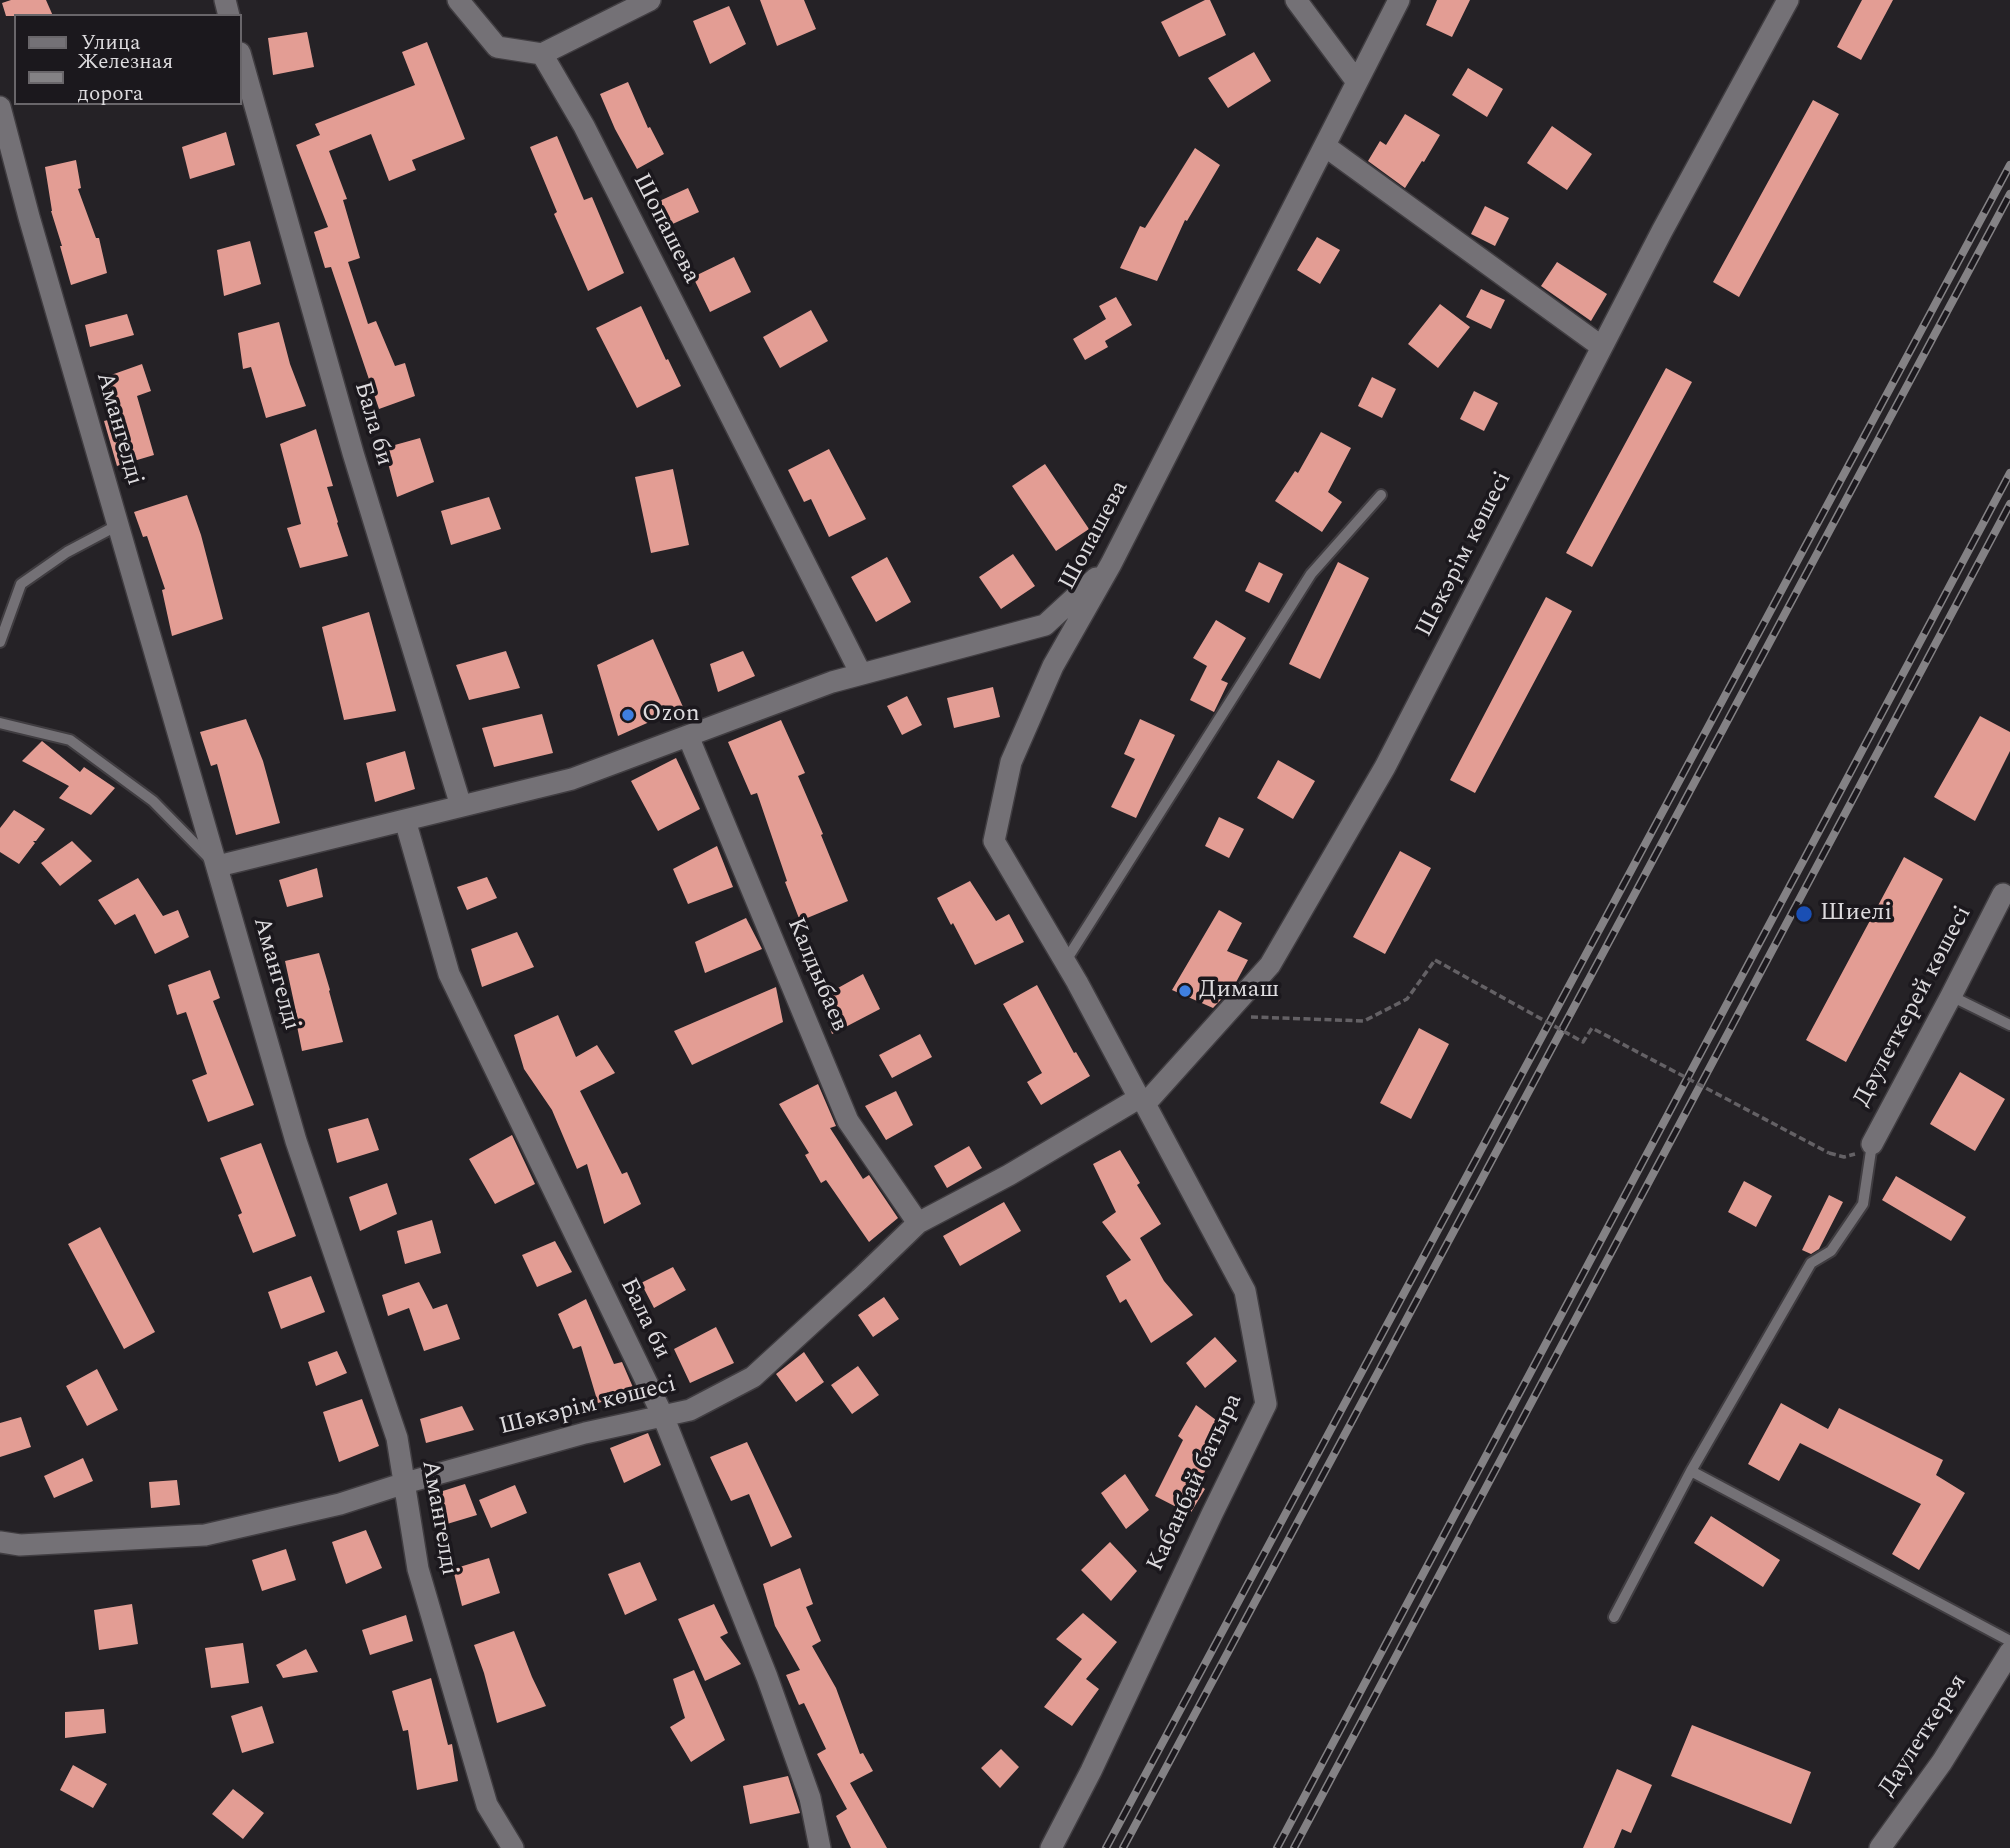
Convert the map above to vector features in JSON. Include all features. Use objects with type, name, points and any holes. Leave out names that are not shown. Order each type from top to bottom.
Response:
[{"type":"street","points":[[458,0],[497,47],[542,54],[650,0]]},
{"type":"street","points":[[1296,0],[1357,82]]},
{"type":"street","name":"Шопашева","points":[[1142,1101],[994,841],[1010,762],[1054,666],[1111,564],[1399,0]]},
{"type":"street","name":"Шәкәрім көшесі","points":[[0,1542],[20,1545],[205,1535],[341,1504],[404,1483],[585,1433],[690,1410],[753,1377],[918,1223],[1142,1101],[1270,965],[1385,767],[1662,231],[1788,0]]},
{"type":"street","name":"Шопашева","points":[[542,54],[584,127],[861,674]]},
{"type":"street","name":"Бала би","points":[[242,60],[353,453],[461,806]]},
{"type":"street","name":"Амангелді","points":[[0,107],[29,217],[296,1141],[397,1438],[418,1569],[488,1805],[513,1848]]},
{"type":"street","points":[[1325,146],[1602,347]]},
{"type":"street","points":[[218,866],[572,779],[832,682],[1045,625],[1111,564]]},
{"type":"street","name":"Калдыбаев","points":[[688,736],[848,1121],[918,1223]]},
{"type":"street","name":"Бала би","points":[[405,820],[449,974],[663,1416],[767,1677],[810,1798],[820,1848]]},
{"type":"street","name":"Дәулеткерей көшесі","points":[[1872,1144],[2008,891]]},
{"type":"street","name":"Кабанбай батыра","points":[[1051,1848],[1091,1771],[1266,1404],[1245,1291],[1142,1101]]},
{"type":"street","name":"Даулеткерея","points":[[1880,1848],[1942,1762],[2010,1652]]},
{"type":"lane","points":[[1065,962],[1311,574],[1381,495]]},
{"type":"lane","points":[[0,642],[21,584],[67,552],[118,524]]},
{"type":"lane","points":[[0,723],[70,740],[153,801],[218,866]]},
{"type":"lane","points":[[1951,996],[2010,1026]]},
{"type":"lane","points":[[1614,1617],[1691,1471],[1811,1263],[1831,1251],[1863,1204],[1872,1144]]},
{"type":"lane","points":[[1691,1471],[2010,1641]]},
{"type":"path","points":[[1224,1016],[1364,1021],[1407,999],[1435,960],[1583,1042],[1592,1028],[1829,1153],[1844,1157],[1861,1152],[1872,1144]]},
{"type":"building","points":[[11,0],[46,0],[52,14],[6,16],[2,3]]},
{"type":"building","points":[[760,0],[804,0],[816,29],[777,46]]},
{"type":"building","points":[[1210,0],[1226,35],[1179,57],[1161,22]]},
{"type":"building","points":[[1437,0],[1470,0],[1452,37],[1426,25]]},
{"type":"building","points":[[1862,0],[1893,0],[1861,60],[1837,47]]},
{"type":"building","points":[[729,6],[746,44],[710,64],[693,21]]},
{"type":"building","points":[[307,32],[314,67],[273,75],[268,38]]},
{"type":"building","points":[[427,42],[465,139],[412,160],[416,170],[389,181],[371,134],[329,151],[347,199],[343,200],[360,258],[348,262],[368,324],[376,321],[395,366],[405,363],[415,396],[379,409],[331,267],[325,268],[314,232],[328,227],[296,145],[320,135],[315,124],[415,85],[402,52]]},
{"type":"building","points":[[1254,52],[1271,81],[1228,108],[1208,78]]},
{"type":"building","points":[[1468,68],[1503,89],[1487,117],[1452,95]]},
{"type":"building","points":[[628,82],[648,128],[650,127],[664,154],[637,169],[600,94]]},
{"type":"building","points":[[1813,100],[1839,114],[1739,297],[1713,282]]},
{"type":"building","points":[[1405,114],[1440,135],[1405,188],[1368,161],[1380,141],[1386,145]]},
{"type":"building","points":[[1552,126],[1592,154],[1567,190],[1527,163]]},
{"type":"building","points":[[226,132],[235,165],[190,179],[182,147]]},
{"type":"building","points":[[557,136],[584,200],[592,197],[624,273],[588,291],[554,214],[557,212],[530,147]]},
{"type":"building","points":[[1195,148],[1220,165],[1187,221],[1185,220],[1157,281],[1120,268],[1140,226],[1145,228]]},
{"type":"building","points":[[76,160],[81,188],[78,189],[96,238],[99,238],[107,273],[71,285],[51,211],[45,167]]},
{"type":"building","points":[[688,188],[699,212],[666,227],[655,203]]},
{"type":"building","points":[[1485,206],[1509,218],[1495,246],[1471,234]]},
{"type":"building","points":[[1317,237],[1340,250],[1320,284],[1297,270]]},
{"type":"building","points":[[250,241],[261,284],[224,296],[217,250]]},
{"type":"building","points":[[734,257],[751,292],[710,312],[693,277]]},
{"type":"building","points":[[1557,262],[1607,294],[1591,321],[1541,286]]},
{"type":"building","points":[[1481,289],[1505,300],[1491,329],[1466,317]]},
{"type":"building","points":[[1116,297],[1132,325],[1105,341],[1108,347],[1085,360],[1073,339],[1106,319],[1099,306]]},
{"type":"building","points":[[1440,304],[1470,327],[1438,368],[1408,344]]},
{"type":"building","points":[[641,306],[681,386],[637,408],[596,328]]},
{"type":"building","points":[[811,310],[828,341],[780,368],[763,337]]},
{"type":"building","points":[[127,314],[134,335],[90,347],[85,325]]},
{"type":"building","points":[[279,322],[290,364],[306,406],[266,418],[251,367],[243,369],[238,333]]},
{"type":"building","points":[[142,364],[151,391],[137,396],[154,455],[117,466],[104,421],[112,419],[97,380]]},
{"type":"building","points":[[1666,368],[1692,382],[1592,567],[1566,553]]},
{"type":"building","points":[[1372,377],[1396,389],[1382,418],[1358,406]]},
{"type":"building","points":[[1474,391],[1498,403],[1484,431],[1460,419]]},
{"type":"building","points":[[316,429],[333,486],[327,487],[348,556],[300,568],[287,528],[301,524],[280,444]]},
{"type":"building","points":[[1321,432],[1351,448],[1328,492],[1342,502],[1322,532],[1275,501],[1295,471],[1298,473]]},
{"type":"building","points":[[420,438],[434,482],[397,497],[384,448]]},
{"type":"building","points":[[829,449],[866,519],[829,537],[811,499],[804,502],[788,470]]},
{"type":"building","points":[[1045,464],[1089,529],[1056,551],[1012,486]]},
{"type":"building","points":[[673,469],[689,545],[651,553],[635,477]]},
{"type":"building","points":[[187,495],[201,535],[223,619],[172,636],[162,590],[165,589],[147,536],[143,537],[134,512]]},
{"type":"building","points":[[489,497],[501,529],[451,545],[441,511]]},
{"type":"building","points":[[1013,554],[1035,586],[1001,609],[979,577]]},
{"type":"building","points":[[887,557],[911,602],[876,622],[851,577]]},
{"type":"building","points":[[1259,562],[1283,574],[1269,603],[1245,591]]},
{"type":"building","points":[[1338,562],[1369,578],[1320,679],[1289,664]]},
{"type":"building","points":[[1546,597],[1572,611],[1475,793],[1450,780]]},
{"type":"building","points":[[369,612],[396,711],[344,720],[322,627]]},
{"type":"building","points":[[1216,620],[1246,638],[1221,680],[1228,683],[1214,712],[1190,700],[1207,666],[1193,658]]},
{"type":"building","points":[[653,639],[683,707],[618,736],[597,665]]},
{"type":"building","points":[[506,651],[520,688],[469,700],[456,665]]},
{"type":"building","points":[[743,651],[755,676],[718,692],[710,664]]},
{"type":"building","points":[[993,687],[1000,717],[954,728],[947,698]]},
{"type":"building","points":[[907,696],[922,725],[902,735],[887,706]]},
{"type":"building","points":[[542,714],[553,753],[494,767],[482,728]]},
{"type":"building","points":[[1980,716],[2010,732],[2010,751],[1975,821],[1934,797]]},
{"type":"building","points":[[246,719],[263,761],[280,823],[236,835],[217,764],[211,766],[200,732]]},
{"type":"building","points":[[1140,719],[1175,735],[1136,818],[1111,807],[1135,759],[1124,754]]},
{"type":"building","points":[[781,720],[805,773],[798,776],[848,901],[800,921],[757,793],[751,795],[728,742]]},
{"type":"building","points":[[42,741],[80,772],[84,767],[115,788],[91,815],[59,798],[69,786],[22,761]]},
{"type":"building","points":[[405,751],[415,789],[375,802],[366,763]]},
{"type":"building","points":[[676,758],[700,809],[658,831],[631,781]]},
{"type":"building","points":[[1278,760],[1315,781],[1293,819],[1257,798]]},
{"type":"building","points":[[14,810],[45,829],[36,841],[33,841],[35,843],[19,864],[0,852],[0,828]]},
{"type":"building","points":[[1219,817],[1244,829],[1229,858],[1205,846]]},
{"type":"building","points":[[72,841],[92,861],[60,886],[41,863]]},
{"type":"building","points":[[717,846],[733,887],[688,904],[673,869]]},
{"type":"building","points":[[1400,851],[1431,868],[1385,954],[1353,937]]},
{"type":"building","name":"Шиелі","points":[[1904,857],[1943,879],[1846,1062],[1806,1040]]},
{"type":"building","points":[[317,868],[323,897],[287,907],[279,880]]},
{"type":"building","points":[[487,877],[497,898],[467,910],[457,887]]},
{"type":"building","points":[[138,878],[163,916],[178,910],[189,937],[155,954],[135,914],[115,925],[98,900]]},
{"type":"building","points":[[970,881],[996,921],[1009,914],[1024,942],[975,965],[937,898]]},
{"type":"building","points":[[1219,910],[1242,923],[1227,951],[1248,960],[1234,986],[1213,1008],[1172,990]]},
{"type":"building","points":[[746,918],[762,949],[705,973],[695,942]]},
{"type":"building","points":[[517,932],[534,967],[482,987],[471,949]]},
{"type":"building","points":[[319,953],[343,1042],[302,1051],[285,961]]},
{"type":"building","points":[[210,970],[220,998],[213,1001],[254,1105],[208,1122],[192,1080],[207,1074],[186,1012],[177,1015],[168,985]]},
{"type":"building","points":[[863,974],[880,1009],[832,1034],[820,998]]},
{"type":"building","points":[[1037,985],[1074,1053],[1076,1052],[1090,1076],[1041,1105],[1027,1082],[1042,1073],[1003,1004]]},
{"type":"building","points":[[776,987],[783,1022],[692,1065],[674,1031]]},
{"type":"building","points":[[558,1015],[576,1057],[597,1045],[615,1073],[580,1091],[622,1174],[627,1172],[641,1204],[604,1224],[587,1164],[577,1169],[552,1110],[524,1069],[514,1035]]},
{"type":"building","points":[[1419,1028],[1449,1044],[1411,1119],[1380,1103]]},
{"type":"building","points":[[920,1034],[932,1057],[892,1078],[879,1055]]},
{"type":"building","points":[[1960,1072],[2005,1099],[1975,1151],[1930,1124]]},
{"type":"building","points":[[818,1084],[836,1126],[830,1128],[863,1179],[869,1175],[898,1218],[869,1242],[826,1180],[821,1183],[805,1155],[809,1153],[779,1104]]},
{"type":"building","points":[[896,1091],[913,1125],[886,1140],[865,1106]]},
{"type":"building","points":[[368,1118],[379,1150],[337,1163],[328,1129]]},
{"type":"building","points":[[512,1135],[535,1184],[495,1204],[469,1159]]},
{"type":"building","points":[[261,1143],[296,1236],[253,1253],[238,1215],[242,1213],[220,1158]]},
{"type":"building","points":[[969,1146],[982,1168],[947,1188],[934,1166]]},
{"type":"building","points":[[1120,1150],[1161,1224],[1140,1238],[1164,1281],[1193,1315],[1151,1343],[1126,1299],[1120,1303],[1106,1276],[1131,1260],[1102,1222],[1116,1212],[1093,1164]]},
{"type":"building","points":[[1896,1176],[1966,1217],[1951,1241],[1882,1200]]},
{"type":"building","points":[[1744,1181],[1772,1196],[1756,1227],[1728,1212]]},
{"type":"building","points":[[387,1183],[397,1214],[360,1231],[349,1197]]},
{"type":"building","points":[[1829,1195],[1843,1202],[1819,1249],[1811,1254],[1802,1250]]},
{"type":"building","points":[[1004,1202],[1021,1231],[960,1266],[943,1236]]},
{"type":"building","points":[[432,1220],[441,1253],[405,1264],[397,1231]]},
{"type":"building","points":[[100,1227],[155,1332],[124,1349],[68,1244]]},
{"type":"building","points":[[555,1241],[572,1272],[537,1287],[522,1255]]},
{"type":"building","points":[[673,1267],[686,1290],[654,1308],[641,1283]]},
{"type":"building","points":[[311,1276],[325,1312],[281,1329],[268,1292]]},
{"type":"building","points":[[419,1282],[433,1309],[447,1304],[460,1339],[424,1351],[409,1308],[388,1316],[382,1295]]},
{"type":"building","points":[[884,1297],[899,1319],[873,1337],[858,1315]]},
{"type":"building","points":[[586,1299],[614,1364],[622,1362],[635,1392],[598,1403],[581,1346],[573,1349],[558,1314]]},
{"type":"building","points":[[716,1327],[734,1363],[690,1383],[674,1349]]},
{"type":"building","points":[[1215,1337],[1237,1361],[1205,1388],[1186,1363]]},
{"type":"building","points":[[337,1351],[347,1373],[316,1386],[308,1362]]},
{"type":"building","points":[[804,1352],[824,1382],[796,1402],[776,1374]]},
{"type":"building","points":[[858,1366],[879,1395],[852,1414],[831,1385]]},
{"type":"building","points":[[97,1369],[118,1410],[87,1426],[66,1386]]},
{"type":"building","points":[[362,1399],[379,1446],[339,1462],[323,1412]]},
{"type":"building","points":[[1781,1403],[1828,1429],[1839,1408],[1943,1460],[1936,1475],[1965,1493],[1919,1570],[1892,1554],[1921,1504],[1800,1443],[1779,1481],[1748,1464]]},
{"type":"building","points":[[1196,1405],[1228,1429],[1198,1484],[1205,1489],[1190,1514],[1155,1496],[1183,1440],[1178,1436]]},
{"type":"building","points":[[462,1406],[474,1430],[426,1443],[420,1419]]},
{"type":"building","points":[[21,1417],[31,1447],[0,1457],[0,1423]]},
{"type":"building","points":[[648,1433],[661,1465],[624,1483],[610,1448]]},
{"type":"building","points":[[747,1442],[792,1537],[771,1547],[749,1494],[731,1501],[710,1457]]},
{"type":"building","points":[[83,1458],[93,1481],[54,1498],[44,1476]]},
{"type":"building","points":[[1125,1474],[1149,1510],[1126,1529],[1101,1493]]},
{"type":"building","points":[[177,1480],[180,1505],[151,1508],[149,1482]]},
{"type":"building","points":[[465,1484],[477,1515],[437,1527],[430,1495]]},
{"type":"building","points":[[515,1485],[527,1513],[491,1528],[479,1500]]},
{"type":"building","points":[[1711,1516],[1780,1560],[1763,1587],[1694,1543]]},
{"type":"building","points":[[366,1530],[382,1568],[346,1584],[332,1542]]},
{"type":"building","points":[[1110,1542],[1137,1571],[1111,1601],[1081,1570]]},
{"type":"building","points":[[286,1549],[296,1580],[262,1591],[252,1560]]},
{"type":"building","points":[[489,1558],[500,1593],[462,1606],[453,1569]]},
{"type":"building","points":[[640,1562],[657,1600],[625,1615],[608,1574]]},
{"type":"building","points":[[800,1568],[813,1604],[806,1607],[821,1641],[812,1646],[836,1688],[860,1754],[863,1753],[873,1771],[850,1783],[887,1848],[851,1848],[836,1816],[847,1809],[817,1754],[826,1749],[804,1703],[799,1705],[786,1675],[800,1670],[775,1626],[763,1584]]},
{"type":"building","points":[[132,1604],[138,1644],[99,1650],[94,1610]]},
{"type":"building","points":[[714,1604],[728,1633],[720,1637],[741,1664],[705,1681],[678,1619]]},
{"type":"building","points":[[1083,1613],[1117,1642],[1086,1679],[1099,1689],[1072,1726],[1044,1707],[1082,1659],[1056,1639]]},
{"type":"building","points":[[406,1615],[413,1641],[370,1655],[362,1630]]},
{"type":"building","points":[[514,1631],[546,1706],[497,1723],[474,1645]]},
{"type":"building","points":[[243,1643],[249,1683],[211,1688],[205,1648]]},
{"type":"building","points":[[306,1649],[318,1672],[283,1678],[276,1665]]},
{"type":"building","points":[[694,1670],[725,1740],[691,1762],[670,1727],[685,1718],[673,1679]]},
{"type":"building","points":[[431,1678],[448,1745],[452,1744],[458,1781],[417,1790],[408,1730],[403,1731],[392,1691]]},
{"type":"building","points":[[262,1706],[274,1743],[242,1753],[231,1716]]},
{"type":"building","points":[[104,1709],[106,1733],[65,1738],[65,1712]]},
{"type":"building","points":[[1692,1725],[1811,1772],[1791,1824],[1671,1776]]},
{"type":"building","points":[[1001,1749],[1019,1767],[1000,1788],[981,1768]]},
{"type":"building","points":[[73,1765],[107,1784],[93,1808],[60,1790]]},
{"type":"building","points":[[1617,1769],[1652,1785],[1631,1833],[1622,1829],[1614,1848],[1583,1848]]},
{"type":"building","points":[[788,1776],[800,1813],[750,1824],[743,1786]]},
{"type":"building","points":[[233,1789],[264,1813],[243,1839],[212,1814]]},
{"type":"railway","points":[[1106,1848],[2010,165]]},
{"type":"railway","points":[[1123,1848],[2010,194]]},
{"type":"railway","points":[[1277,1848],[2010,473]]},
{"type":"railway","points":[[1294,1848],[2010,504]]},
{"type":"place","name":"Ozon","points":[[628,715]]},
{"type":"place","name":"Шиелі","points":[[1804,914]]},
{"type":"place","name":"Димаш","points":[[1185,991]]}]
